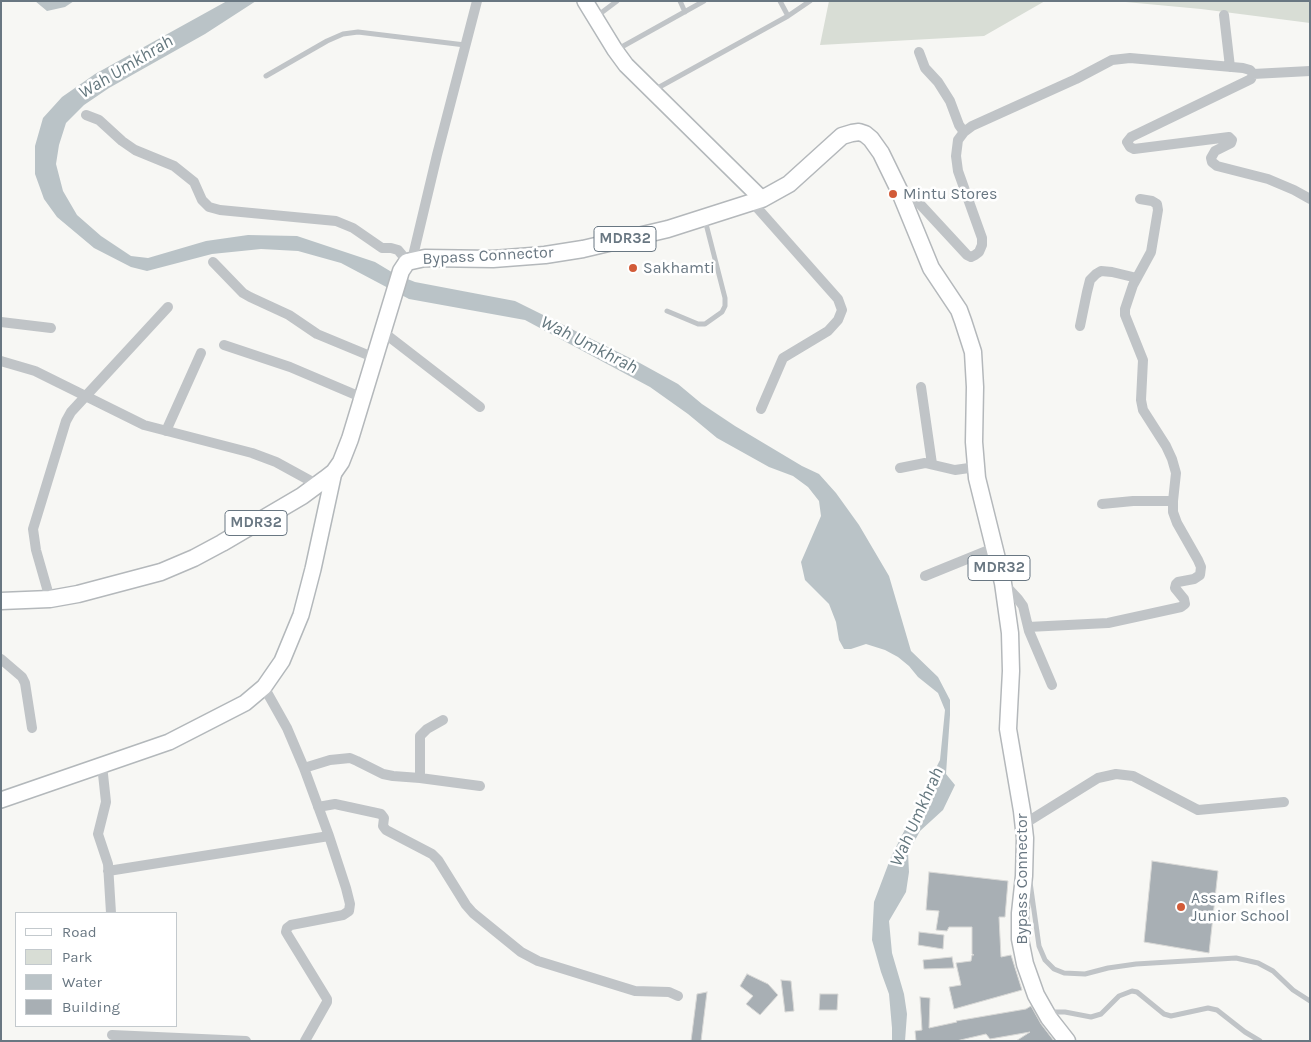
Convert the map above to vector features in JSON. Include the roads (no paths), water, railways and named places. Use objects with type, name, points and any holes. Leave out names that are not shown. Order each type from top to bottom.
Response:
[{"type":"main road","name":"Bypass Connector","points":[[1,600],[50,599],[104,588],[176,566],[222,543],[296,500],[334,472],[341,462],[348,445],[391,305],[406,265],[425,258],[493,259],[545,255],[668,229],[757,200],[789,184],[837,141],[852,133],[859,132],[871,139],[881,153],[899,190],[931,268],[958,310],[969,335],[975,372],[974,442],[976,467],[982,501],[1003,583],[1012,656],[1008,729],[1024,824],[1025,858],[1020,924],[1021,945],[1025,964],[1036,995],[1067,1041]]},
{"type":"street","points":[[406,265],[477,1]]},
{"type":"street","points":[[585,1],[615,50],[757,200],[838,299],[842,310],[838,320],[828,332],[783,358],[761,409]]},
{"type":"street","points":[[1224,15],[1230,67]]},
{"type":"street","points":[[919,52],[925,68],[938,82],[950,101],[959,125],[964,132]]},
{"type":"street","points":[[899,190],[918,202],[971,257],[979,252],[982,238],[962,183],[956,156],[958,140],[964,132],[980,122],[1076,79],[1112,60],[1130,58],[1230,67],[1250,70],[1253,74],[1310,71]]},
{"type":"street","points":[[1253,74],[1247,81],[1131,137],[1127,142],[1134,149],[1229,137],[1232,140],[1231,143],[1215,151],[1210,158],[1216,166],[1268,179],[1310,199]]},
{"type":"street","points":[[86,115],[99,120],[135,150],[174,166],[189,177],[194,182],[202,200],[209,207],[230,211],[336,221],[353,228],[382,248],[398,250],[403,256],[406,265]]},
{"type":"street","points":[[1028,627],[1108,623],[1181,607],[1184,604],[1184,599],[1175,588],[1176,584],[1194,579],[1200,575],[1201,567],[1177,523],[1173,501],[1176,473],[1166,446],[1143,410],[1141,400],[1143,360],[1125,314],[1129,297],[1151,252],[1158,210],[1157,204],[1140,199]]},
{"type":"street","points":[[212,262],[243,293],[289,315],[317,334],[375,358]]},
{"type":"street","points":[[1080,326],[1090,280],[1096,274],[1101,271],[1137,278]]},
{"type":"street","points":[[50,599],[36,550],[33,529],[66,421],[86,395],[168,306]]},
{"type":"street","points":[[1,322],[51,328]]},
{"type":"street","points":[[383,332],[480,407]]},
{"type":"street","points":[[224,345],[290,366],[363,398]]},
{"type":"street","points":[[166,431],[201,353]]},
{"type":"street","points":[[1,361],[34,371],[144,425],[252,453],[276,462],[318,485]]},
{"type":"street","points":[[921,387],[932,464]]},
{"type":"street","points":[[900,468],[924,463],[955,470],[976,467]]},
{"type":"street","points":[[1,800],[169,742],[245,704],[264,687],[282,661],[301,615],[334,472]]},
{"type":"street","points":[[1102,504],[1133,501],[1173,501]]},
{"type":"street","points":[[925,576],[994,548]]},
{"type":"street","points":[[1003,583],[1023,606],[1028,627],[1052,685]]},
{"type":"street","points":[[1,659],[22,677],[25,683],[32,728]]},
{"type":"street","points":[[264,687],[287,728],[304,768],[329,836],[350,904],[348,911],[343,915],[291,924],[287,928],[286,932],[327,999],[305,1041]]},
{"type":"street","points":[[420,778],[420,736],[427,729],[443,720]]},
{"type":"street","points":[[304,768],[330,760],[350,758],[383,774],[480,786]]},
{"type":"street","points":[[102,765],[106,802],[98,834],[108,870],[111,912]]},
{"type":"street","points":[[1024,824],[1098,778],[1116,774],[1133,776],[1198,810],[1284,802]]},
{"type":"street","points":[[318,807],[335,804],[381,814],[384,818],[383,826],[386,830],[432,854],[438,860],[473,913],[521,952],[538,961],[635,991],[669,992],[678,996]]},
{"type":"street","points":[[108,870],[329,836]]},
{"type":"street","points":[[112,1034],[246,1041]]},
{"type":"lane","points":[[594,18],[617,1]]},
{"type":"lane","points":[[680,1],[685,12]]},
{"type":"lane","points":[[615,50],[704,1]]},
{"type":"lane","points":[[780,1],[788,16]]},
{"type":"lane","points":[[652,91],[788,16],[810,1]]},
{"type":"lane","points":[[266,76],[326,41],[343,34],[358,32],[466,45]]},
{"type":"lane","points":[[667,311],[698,324],[705,324],[722,312],[725,306],[725,298],[705,218]]},
{"type":"lane","points":[[1025,858],[1039,946],[1045,960],[1054,969],[1064,973],[1084,974],[1136,964],[1236,958],[1258,962],[1273,971],[1293,990],[1310,1002]]},
{"type":"lane","points":[[1046,1012],[1065,1012],[1091,1017],[1101,1014],[1119,996],[1138,992],[1164,1014],[1171,1016],[1208,1008],[1217,1010],[1260,1041]]},
{"type":"water","points":[[35,1],[74,1],[65,7],[47,11]]},
{"type":"water","name":"Wah Umkhrah","points":[[227,1],[256,1],[205,34],[109,88],[84,105],[66,123],[59,145],[56,164],[63,191],[77,215],[101,236],[131,256],[148,258],[206,241],[248,235],[297,236],[375,262],[395,274],[415,282],[515,301],[678,384],[702,404],[735,426],[819,474],[836,493],[859,525],[889,576],[911,651],[938,677],[950,700],[946,774],[955,785],[943,810],[920,831],[908,853],[909,872],[906,892],[889,921],[892,953],[904,994],[907,1014],[905,1041],[892,1041],[889,994],[872,940],[874,902],[891,857],[940,760],[945,710],[938,693],[898,657],[885,650],[866,644],[851,649],[844,649],[839,640],[836,622],[829,604],[805,580],[801,562],[821,516],[819,501],[808,487],[793,476],[769,467],[717,438],[688,414],[650,387],[525,320],[409,299],[341,263],[298,251],[261,249],[212,254],[147,271],[131,267],[94,248],[57,217],[44,199],[35,174],[35,146],[43,118],[62,97],[95,74]]},
{"type":"place","name":"Mintu Stores","points":[[893,194]]},
{"type":"place","name":"Sakhamti","points":[[633,268]]},
{"type":"place","name":"Assam Rifles Junior School","points":[[1181,907]]}]
